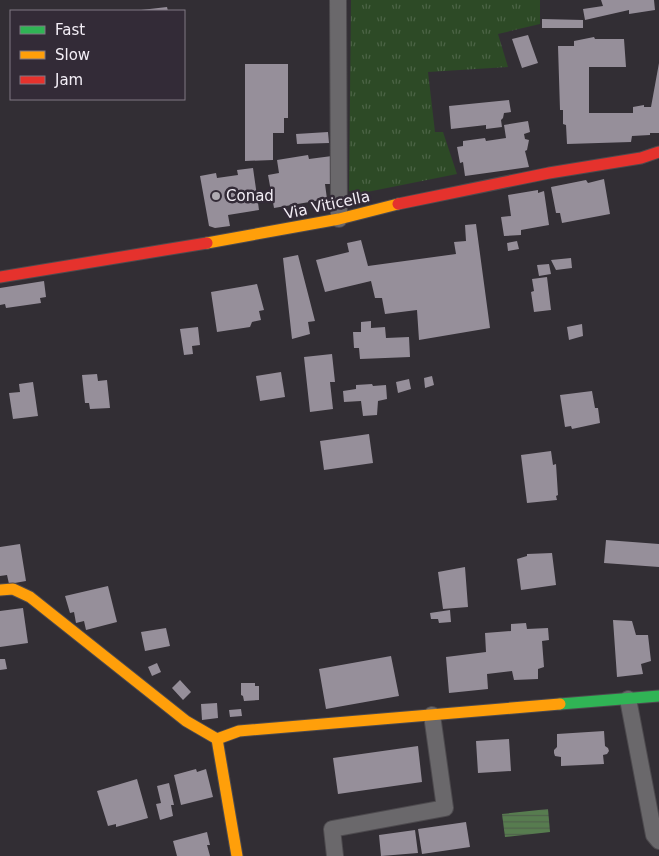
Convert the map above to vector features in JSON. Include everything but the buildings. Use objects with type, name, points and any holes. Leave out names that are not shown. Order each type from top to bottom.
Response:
[{"type":"street","points":[[338,0],[338,219]]},
{"type":"street","name":"Via Viticella","points":[[0,277],[338,219],[394,205],[549,173],[641,158],[659,152]]},
{"type":"street","points":[[0,590],[13,589],[30,596],[186,721],[217,739],[240,731],[659,696]]},
{"type":"street","points":[[628,699],[654,835],[659,841]]},
{"type":"street","points":[[335,856],[332,829],[445,808],[432,715]]},
{"type":"street","points":[[217,739],[237,856]]},
{"type":"green space","points":[[351,0],[540,0],[540,24],[498,34],[508,67],[428,72],[435,132],[443,132],[457,174],[357,194],[349,191]]},
{"type":"shaded area","points":[[548,809],[550,832],[505,837],[502,814]]},
{"type":"traffic: fast","points":[[560,704],[659,696]]},
{"type":"traffic: slow","points":[[207,243],[339,219],[398,204]]},
{"type":"traffic: slow","points":[[0,590],[13,589],[30,597],[186,721],[217,739],[237,856]]},
{"type":"traffic: slow","points":[[217,739],[239,731],[560,704]]},
{"type":"traffic: jam","points":[[398,204],[549,173],[641,158],[659,152]]},
{"type":"traffic: jam","points":[[0,277],[207,243]]},
{"type":"place","name":"Conad","points":[[216,196]]}]
